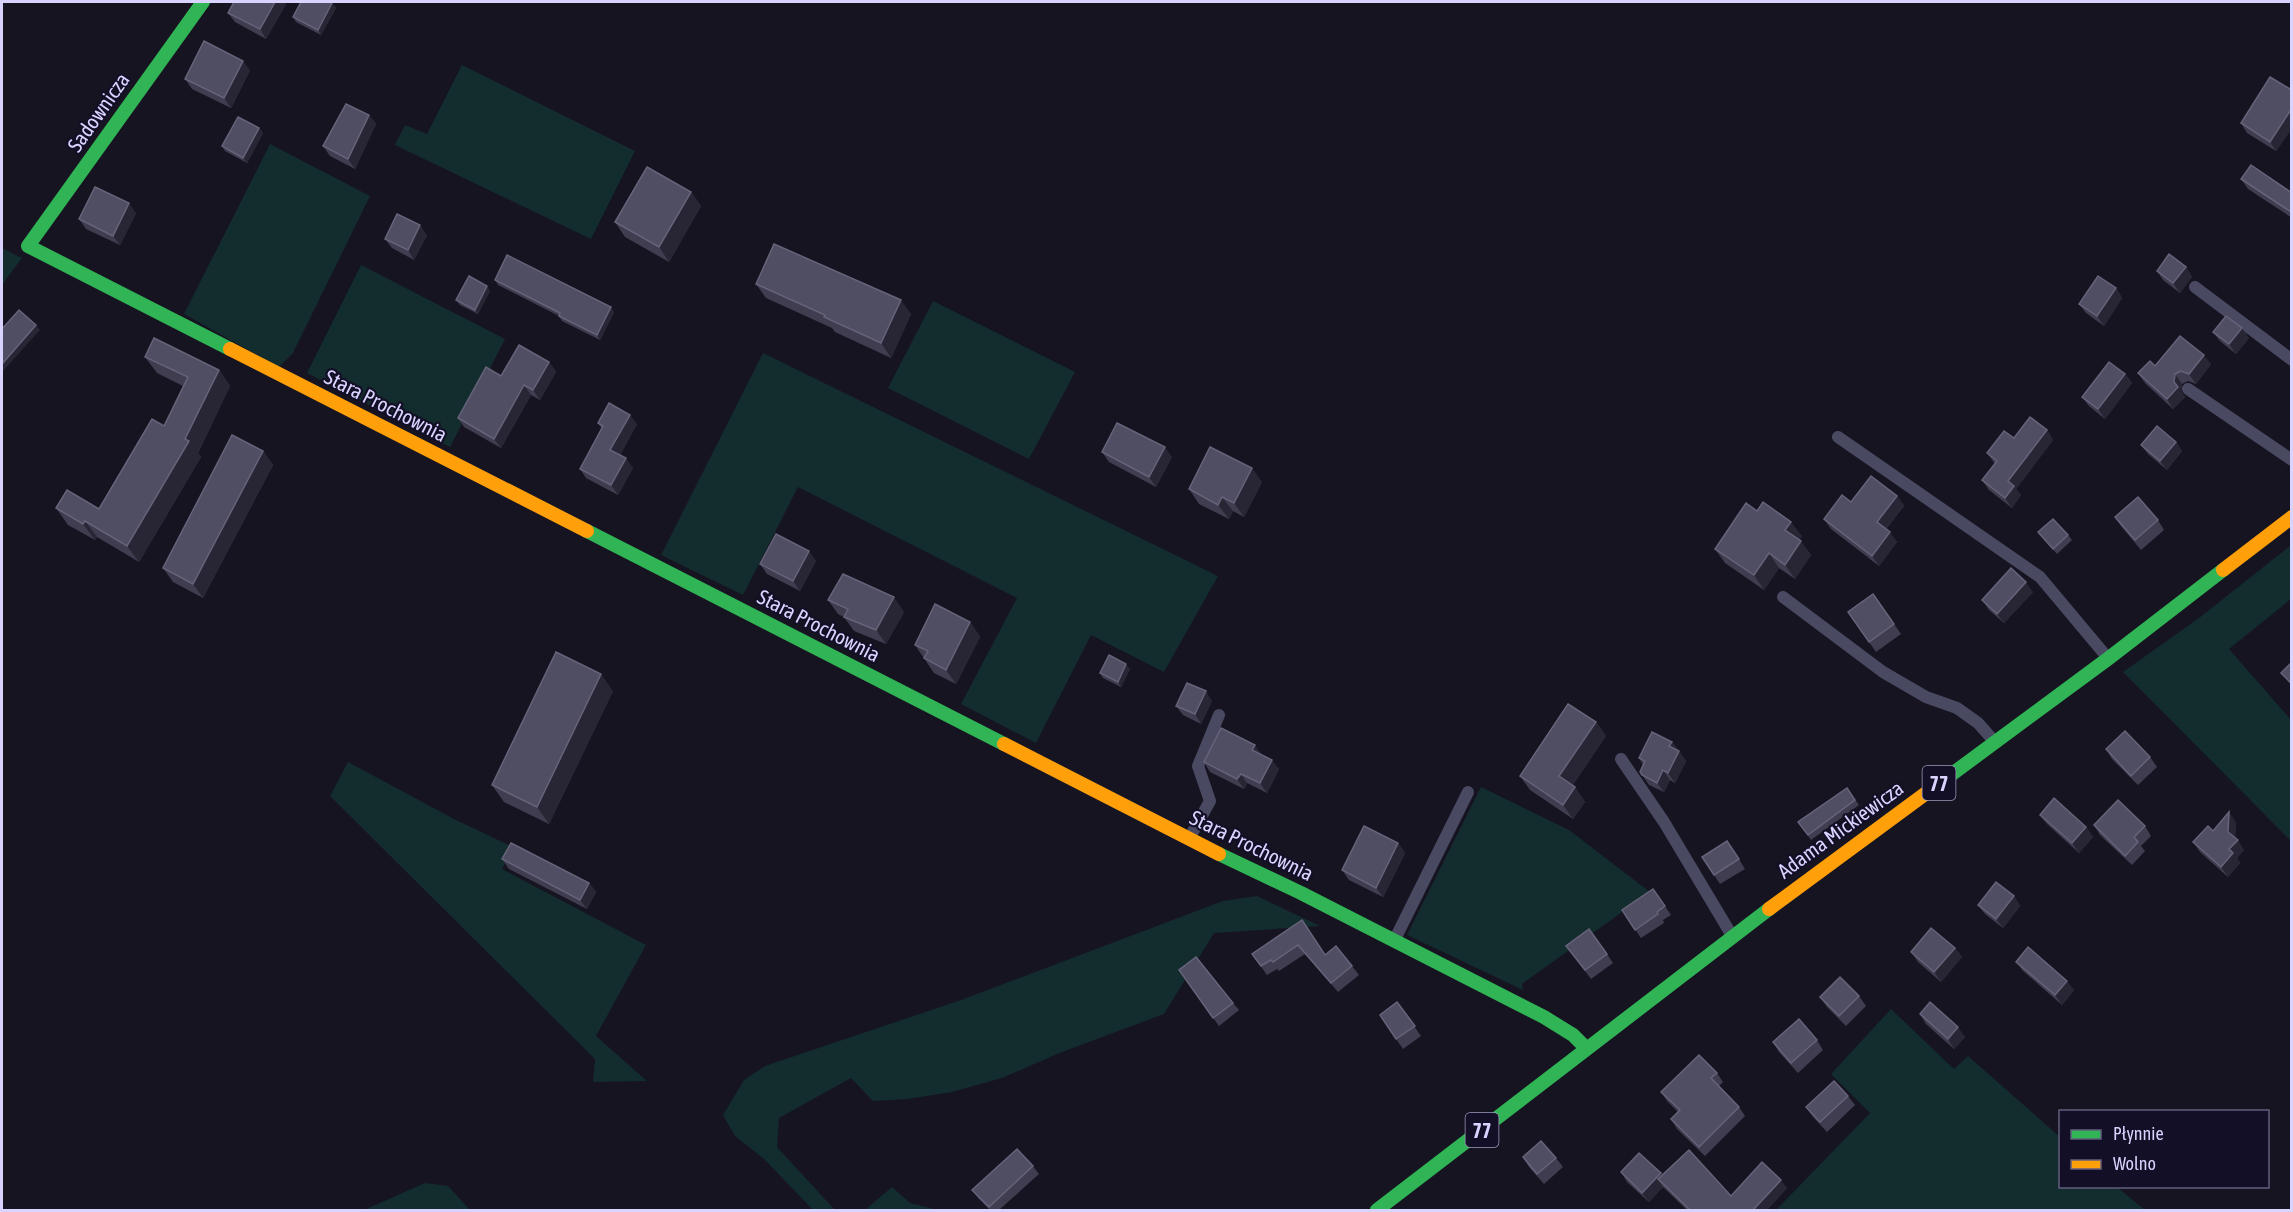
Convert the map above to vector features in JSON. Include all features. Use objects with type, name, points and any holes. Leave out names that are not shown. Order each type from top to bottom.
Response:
[{"type":"street","name":"Sadownicza","points":[[28,246],[203,2]]},
{"type":"street","name":"Stara Prochownia","points":[[28,246],[1544,1017],[1573,1035],[1586,1048]]},
{"type":"street","name":"Adama Mickiewicza","points":[[1586,1048],[1732,936],[2109,658],[2292,517]]},
{"type":"street","name":"77","points":[[1377,1210],[1586,1048]]},
{"type":"lane","points":[[2195,287],[2292,360]]},
{"type":"lane","points":[[2188,389],[2292,460]]},
{"type":"lane","points":[[1838,437],[2040,578],[2109,658]]},
{"type":"lane","points":[[1783,597],[1883,672],[1926,697],[1957,708],[1978,723],[1995,742]]},
{"type":"lane","points":[[1189,838],[1210,801],[1198,766],[1219,715]]},
{"type":"lane","points":[[1621,759],[1664,822],[1732,936]]},
{"type":"lane","points":[[1394,940],[1468,792]]},
{"type":"green space","points":[[462,65],[635,151],[591,239],[395,145],[405,125],[427,134]]},
{"type":"green space","points":[[270,144],[370,196],[293,353],[279,367],[184,314]]},
{"type":"green space","points":[[2,248],[22,258],[2,285]]},
{"type":"green space","points":[[361,265],[505,339],[450,447],[307,373]]},
{"type":"green space","points":[[933,301],[1075,372],[1029,459],[888,388]]},
{"type":"green space","points":[[763,353],[1218,576],[1164,672],[1091,635],[1036,743],[961,704],[1017,598],[798,487],[743,595],[661,555]]},
{"type":"green space","points":[[2291,545],[2291,599],[2229,649],[2291,720],[2291,841],[2123,672],[2199,618]]},
{"type":"green space","points":[[348,762],[456,820],[513,847],[502,869],[646,945],[596,1036],[647,1081],[593,1082],[595,1059],[330,796]]},
{"type":"green space","points":[[1481,787],[1569,830],[1650,892],[1522,984],[1523,990],[1407,935]]},
{"type":"green space","points":[[1257,896],[1320,926],[1214,933],[1164,1014],[1062,1052],[1002,1078],[952,1092],[908,1099],[873,1101],[851,1078],[779,1118],[777,1147],[835,1210],[813,1210],[764,1159],[735,1136],[723,1115],[744,1080],[765,1066],[961,1000],[1223,901]]},
{"type":"green space","points":[[1891,1009],[1954,1069],[1968,1056],[2059,1136],[2059,1188],[2118,1188],[2145,1210],[1776,1210],[1870,1113],[1831,1074]]},
{"type":"green space","points":[[425,1183],[448,1186],[470,1210],[364,1210]]},
{"type":"green space","points":[[892,1187],[910,1203],[938,1210],[865,1210]]},
{"type":"building","points":[[234,2],[275,2],[260,29],[228,13]]},
{"type":"building","points":[[301,2],[332,3],[318,30],[293,17]]},
{"type":"building","points":[[204,41],[243,61],[224,98],[185,79]]},
{"type":"building","points":[[2270,77],[2290,89],[2292,86],[2292,108],[2270,142],[2241,123]]},
{"type":"building","points":[[346,104],[369,115],[348,159],[323,146]]},
{"type":"building","points":[[238,117],[259,128],[243,158],[222,146]]},
{"type":"building","points":[[2251,165],[2292,193],[2291,212],[2241,179]]},
{"type":"building","points":[[647,167],[691,192],[659,247],[615,222]]},
{"type":"building","points":[[95,187],[129,203],[113,236],[79,219]]},
{"type":"building","points":[[397,214],[420,225],[408,250],[385,239]]},
{"type":"building","points":[[774,244],[901,300],[881,343],[756,284]]},
{"type":"building","points":[[2169,254],[2186,267],[2173,283],[2157,271]]},
{"type":"building","points":[[507,255],[611,307],[597,335],[559,316],[560,313],[495,280]]},
{"type":"building","points":[[469,276],[487,286],[475,310],[456,300]]},
{"type":"building","points":[[2098,276],[2116,288],[2097,316],[2079,304]]},
{"type":"building","points":[[19,310],[36,325],[2,364],[2,329]]},
{"type":"building","points":[[2226,316],[2242,328],[2229,344],[2213,332]]},
{"type":"building","points":[[2180,336],[2204,355],[2189,374],[2181,371],[2175,374],[2174,382],[2178,387],[2167,399],[2138,373],[2150,361],[2155,366]]},
{"type":"building","points":[[154,338],[219,370],[185,439],[189,441],[127,546],[85,521],[83,524],[56,508],[67,490],[99,509],[152,419],[164,426],[188,377],[145,357]]},
{"type":"building","points":[[519,345],[549,362],[533,390],[524,385],[494,439],[458,418],[486,367],[501,376]]},
{"type":"building","points":[[2109,362],[2125,374],[2098,409],[2082,397]]},
{"type":"building","points":[[609,403],[630,415],[610,450],[626,458],[611,485],[580,469],[603,426],[598,423]]},
{"type":"building","points":[[2030,417],[2047,430],[2008,481],[2014,486],[2005,498],[1982,480],[1997,461],[1987,453],[2004,431],[2014,438]]},
{"type":"building","points":[[1117,423],[1165,447],[1149,477],[1102,452]]},
{"type":"building","points":[[2157,426],[2176,442],[2160,461],[2141,445]]},
{"type":"building","points":[[232,435],[263,451],[193,584],[163,568]]},
{"type":"building","points":[[1210,447],[1252,468],[1234,503],[1222,497],[1218,505],[1189,489]]},
{"type":"building","points":[[1871,476],[1897,496],[1877,522],[1890,532],[1872,556],[1824,519],[1842,495],[1851,502]]},
{"type":"building","points":[[2138,497],[2158,520],[2135,540],[2115,517]]},
{"type":"building","points":[[1763,502],[1791,522],[1785,530],[1801,541],[1785,565],[1769,553],[1754,575],[1715,549],[1746,503],[1757,511]]},
{"type":"building","points":[[2053,519],[2068,535],[2053,549],[2038,532]]},
{"type":"building","points":[[776,534],[809,551],[793,581],[760,564]]},
{"type":"building","points":[[2011,568],[2026,582],[1997,614],[1982,600]]},
{"type":"building","points":[[843,574],[894,597],[876,630],[844,617],[848,609],[828,600]]},
{"type":"building","points":[[1873,594],[1894,624],[1869,642],[1848,612]]},
{"type":"building","points":[[935,604],[970,622],[946,670],[924,658],[928,651],[915,645]]},
{"type":"building","points":[[556,652],[601,674],[537,807],[492,785]]},
{"type":"building","points":[[1109,655],[1126,664],[1118,682],[1100,673]]},
{"type":"building","points":[[2292,662],[2292,684],[2281,673]]},
{"type":"building","points":[[1187,683],[1206,691],[1195,714],[1176,706]]},
{"type":"building","points":[[1568,704],[1596,722],[1559,776],[1575,787],[1563,805],[1520,776]]},
{"type":"building","points":[[1221,728],[1255,745],[1252,750],[1272,760],[1260,783],[1241,774],[1237,779],[1204,762]]},
{"type":"building","points":[[2125,731],[2150,757],[2131,776],[2106,749]]},
{"type":"building","points":[[1652,732],[1672,742],[1669,746],[1679,751],[1668,773],[1663,770],[1657,783],[1640,772],[1645,761],[1639,758]]},
{"type":"building","points":[[1847,788],[1855,800],[1808,835],[1798,822]]},
{"type":"building","points":[[2054,798],[2086,827],[2072,843],[2040,815]]},
{"type":"building","points":[[2118,800],[2145,826],[2134,837],[2138,842],[2125,856],[2094,825]]},
{"type":"building","points":[[2229,812],[2228,832],[2238,840],[2229,849],[2233,853],[2221,867],[2193,842],[2208,826],[2213,831]]},
{"type":"building","points":[[1364,826],[1398,843],[1376,888],[1342,870]]},
{"type":"building","points":[[1727,841],[1739,859],[1714,875],[1702,857]]},
{"type":"building","points":[[511,843],[589,883],[580,900],[502,859]]},
{"type":"building","points":[[1996,882],[2014,896],[1996,919],[1978,905]]},
{"type":"building","points":[[1653,889],[1665,906],[1657,912],[1658,914],[1635,930],[1622,910]]},
{"type":"building","points":[[1302,920],[1325,955],[1336,946],[1352,966],[1331,983],[1298,945],[1273,962],[1271,960],[1261,966],[1252,954]]},
{"type":"building","points":[[1931,928],[1955,948],[1934,972],[1911,952]]},
{"type":"building","points":[[1589,929],[1607,954],[1585,970],[1566,946]]},
{"type":"building","points":[[2028,947],[2067,981],[2055,995],[2016,962]]},
{"type":"building","points":[[1196,957],[1233,1003],[1213,1018],[1179,970]]},
{"type":"building","points":[[1840,977],[1859,996],[1839,1016],[1820,997]]},
{"type":"building","points":[[1397,1002],[1415,1026],[1396,1039],[1380,1015]]},
{"type":"building","points":[[1930,1002],[1958,1027],[1948,1039],[1920,1014]]},
{"type":"building","points":[[1799,1019],[1817,1040],[1791,1063],[1773,1042]]},
{"type":"building","points":[[1699,1055],[1717,1073],[1711,1078],[1739,1107],[1699,1147],[1671,1119],[1680,1110],[1661,1092]]},
{"type":"building","points":[[1834,1081],[1848,1096],[1820,1122],[1806,1107]]},
{"type":"building","points":[[1541,1141],[1556,1158],[1537,1174],[1523,1157]]},
{"type":"building","points":[[1017,1149],[1033,1166],[989,1207],[972,1190]]},
{"type":"building","points":[[1689,1150],[1731,1196],[1762,1162],[1781,1180],[1753,1210],[1690,1210],[1658,1179]]},
{"type":"building","points":[[1639,1153],[1661,1173],[1642,1193],[1621,1172]]},
{"type":"traffic: fast","points":[[203,2],[28,246],[230,349]]},
{"type":"traffic: fast","points":[[587,531],[1004,744]]},
{"type":"traffic: fast","points":[[1929,791],[2109,658],[2223,570]]},
{"type":"traffic: fast","points":[[1219,854],[1301,893],[1544,1017],[1573,1035],[1586,1048]]},
{"type":"traffic: fast","points":[[1377,1210],[1769,909]]},
{"type":"traffic: slow","points":[[230,349],[587,531]]},
{"type":"traffic: slow","points":[[2223,570],[2292,517]]},
{"type":"traffic: slow","points":[[1004,744],[1219,854]]},
{"type":"traffic: slow","points":[[1769,909],[1929,791]]}]
